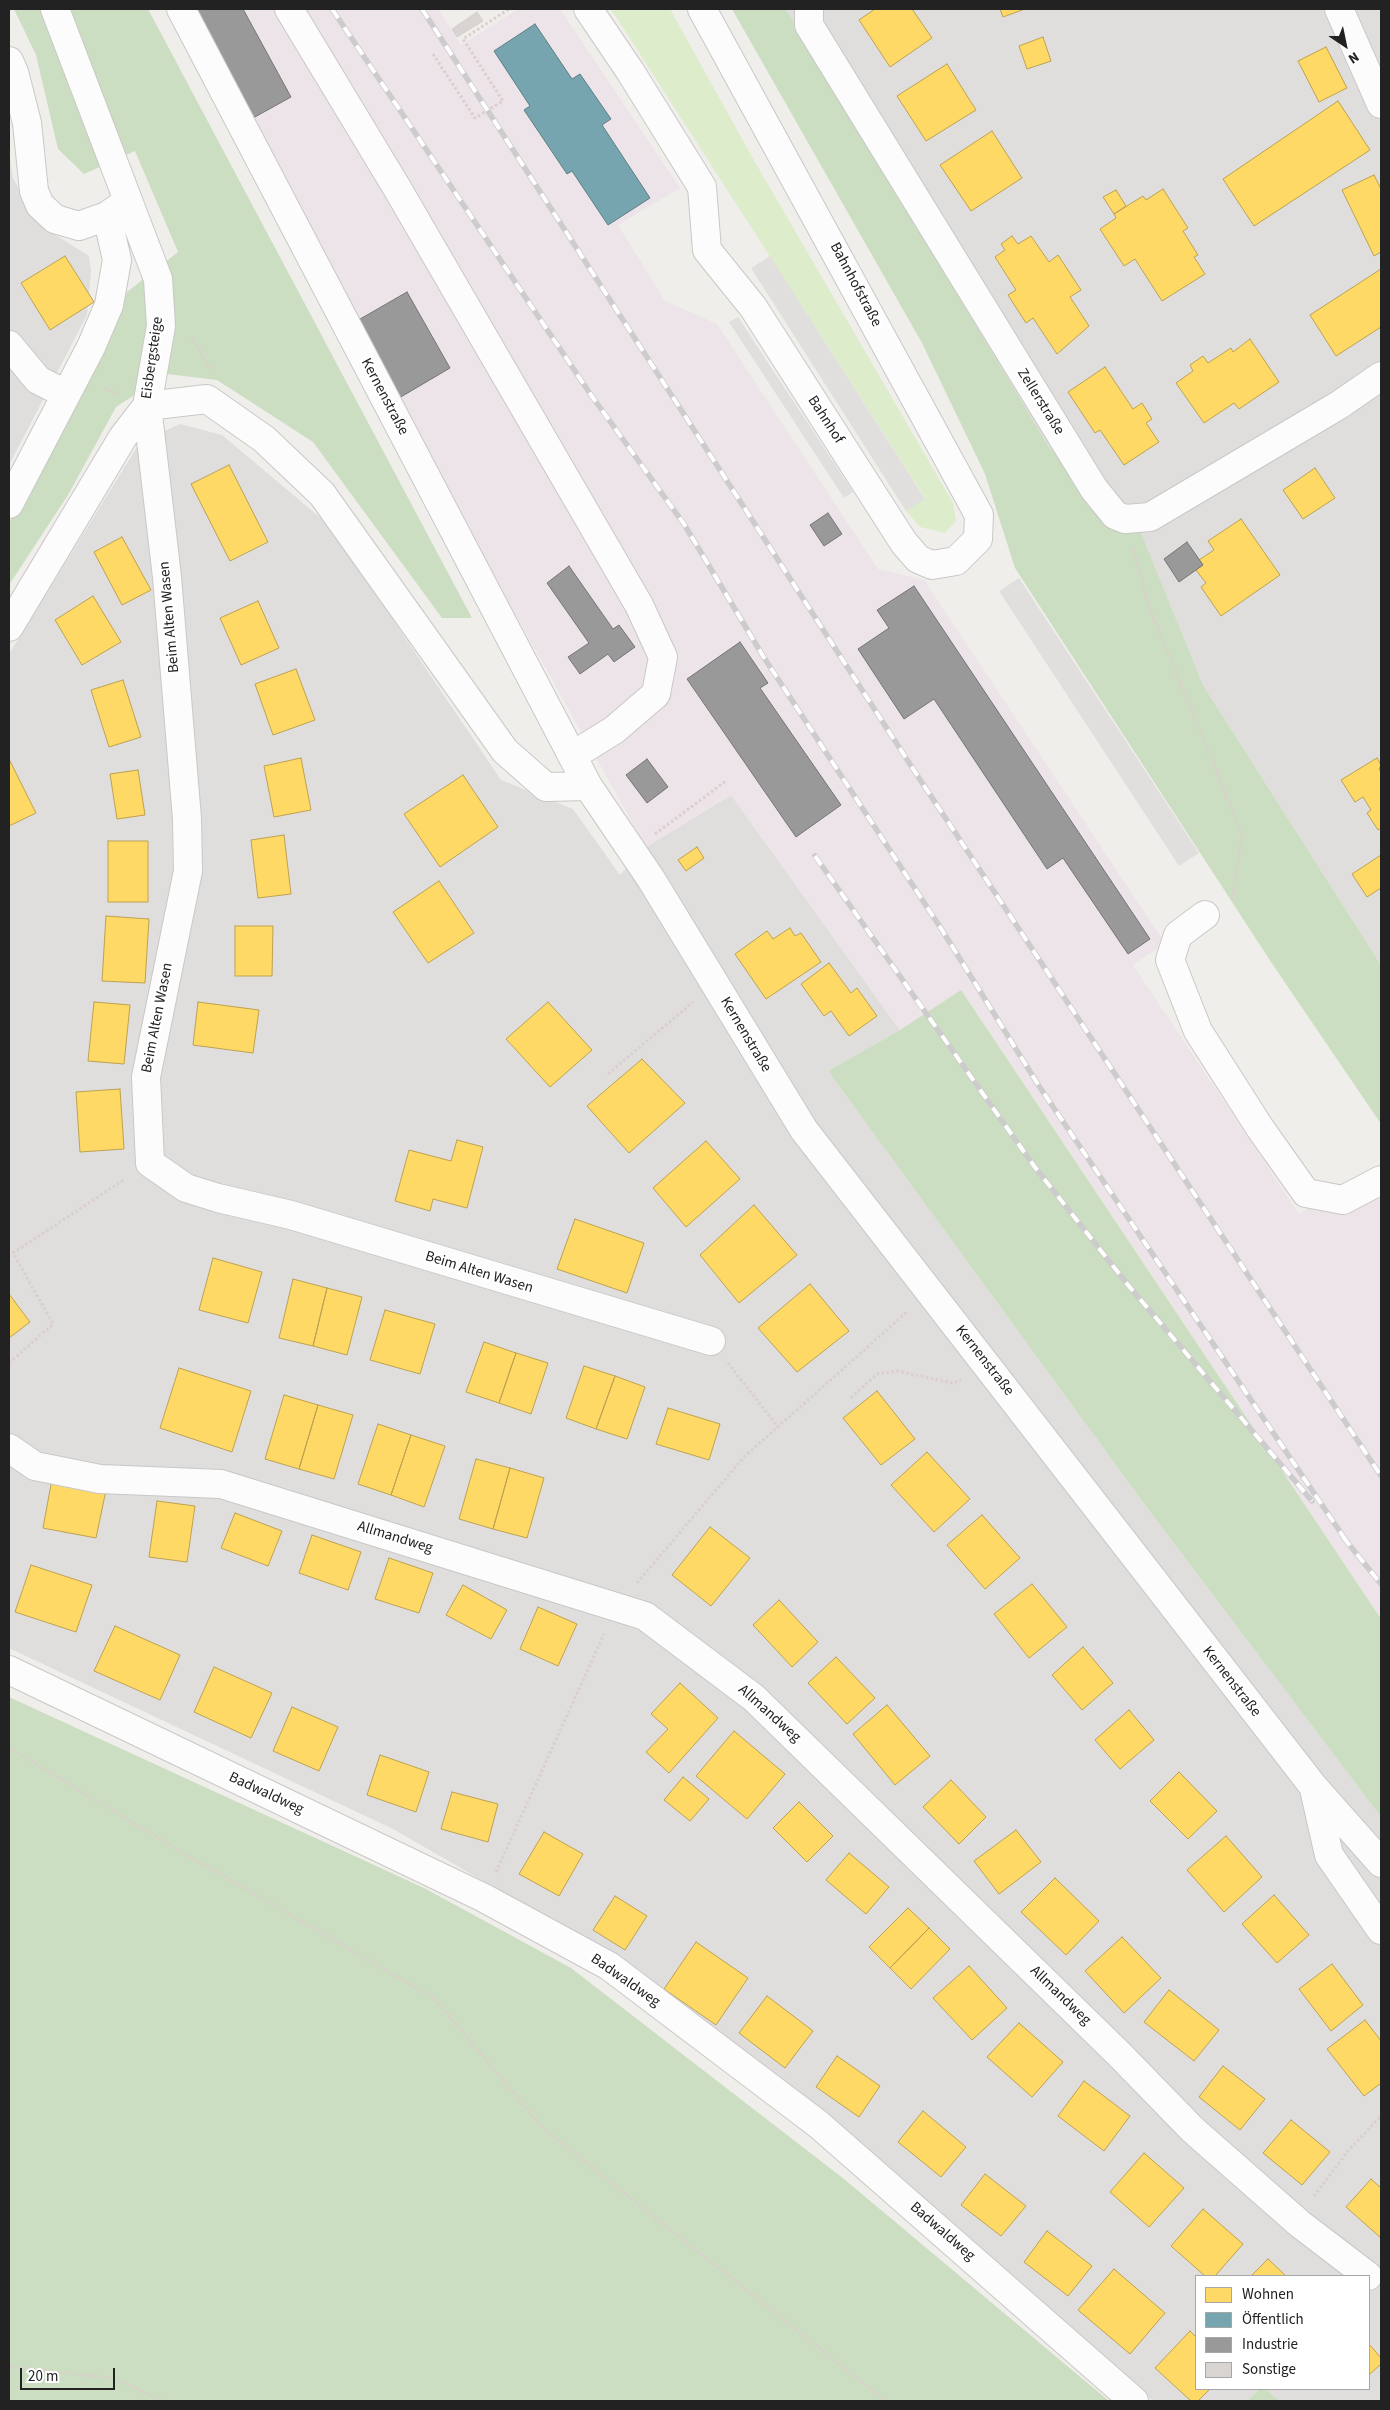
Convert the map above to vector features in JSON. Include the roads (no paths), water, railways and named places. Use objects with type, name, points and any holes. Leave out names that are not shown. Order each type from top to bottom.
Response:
[{"type":"street","name":"Eisbergsteige","points":[[9,627],[123,437],[147,406],[161,326],[158,279],[118,209],[55,9]]},
{"type":"street","name":"Kernenstraße","points":[[181,9],[588,786],[651,879],[804,1130],[1151,1580],[1313,1786],[1329,1855],[1381,1930]]},
{"type":"street","points":[[289,9],[397,188],[639,605],[663,657],[656,694],[614,730],[572,756]]},
{"type":"street","name":"Bahnhof","points":[[588,9],[630,71],[702,187],[707,250],[753,307],[904,543],[918,559],[932,564],[956,561]]},
{"type":"street","name":"Bahnhofstraße","points":[[702,9],[819,220],[978,515],[978,539],[956,561]]},
{"type":"street","points":[[1339,9],[1381,104]]},
{"type":"street","name":"Zellerstraße","points":[[809,17],[1094,489],[1115,514],[1125,519],[1150,517],[1338,405],[1381,376]]},
{"type":"street","points":[[9,61],[14,72],[27,123],[34,191],[40,205],[55,218],[79,226],[118,209]]},
{"type":"street","name":"Eisbergsteige","points":[[9,504],[71,385],[109,306],[117,260],[118,209]]},
{"type":"street","points":[[9,345],[38,380],[71,385]]},
{"type":"street","points":[[147,406],[206,399],[264,439],[322,494],[505,751],[546,787],[588,786]]},
{"type":"street","name":"Beim Alten Wasen","points":[[147,406],[167,578],[187,819],[188,871],[146,1077],[150,1162],[186,1188],[218,1198],[291,1215],[711,1341]]},
{"type":"street","points":[[1205,915],[1178,935],[1170,960],[1198,1032],[1260,1128],[1306,1193],[1343,1200],[1381,1180]]},
{"type":"street","name":"Allmandweg","points":[[9,1448],[35,1466],[100,1479],[221,1484],[645,1616],[754,1698],[1118,2054],[1193,2130],[1313,2235],[1365,2275]]},
{"type":"street","name":"Badwaldweg","points":[[9,1670],[484,1898],[609,1966],[818,2124],[1134,2401]]},
{"type":"street","points":[[1313,1786],[1381,1864]]},
{"type":"street","name":"Allmandweg","points":[[1370,2278],[1381,2286]]},
{"type":"railway","points":[[332,9],[591,395],[684,524],[763,656],[942,930],[1039,1086],[1347,1542]]},
{"type":"railway","points":[[422,9],[917,775],[1381,1476]]},
{"type":"railway","points":[[815,856],[1034,1166],[1128,1285],[1312,1501]]},
{"type":"railway","points":[[1343,1537],[1381,1584]]}]
